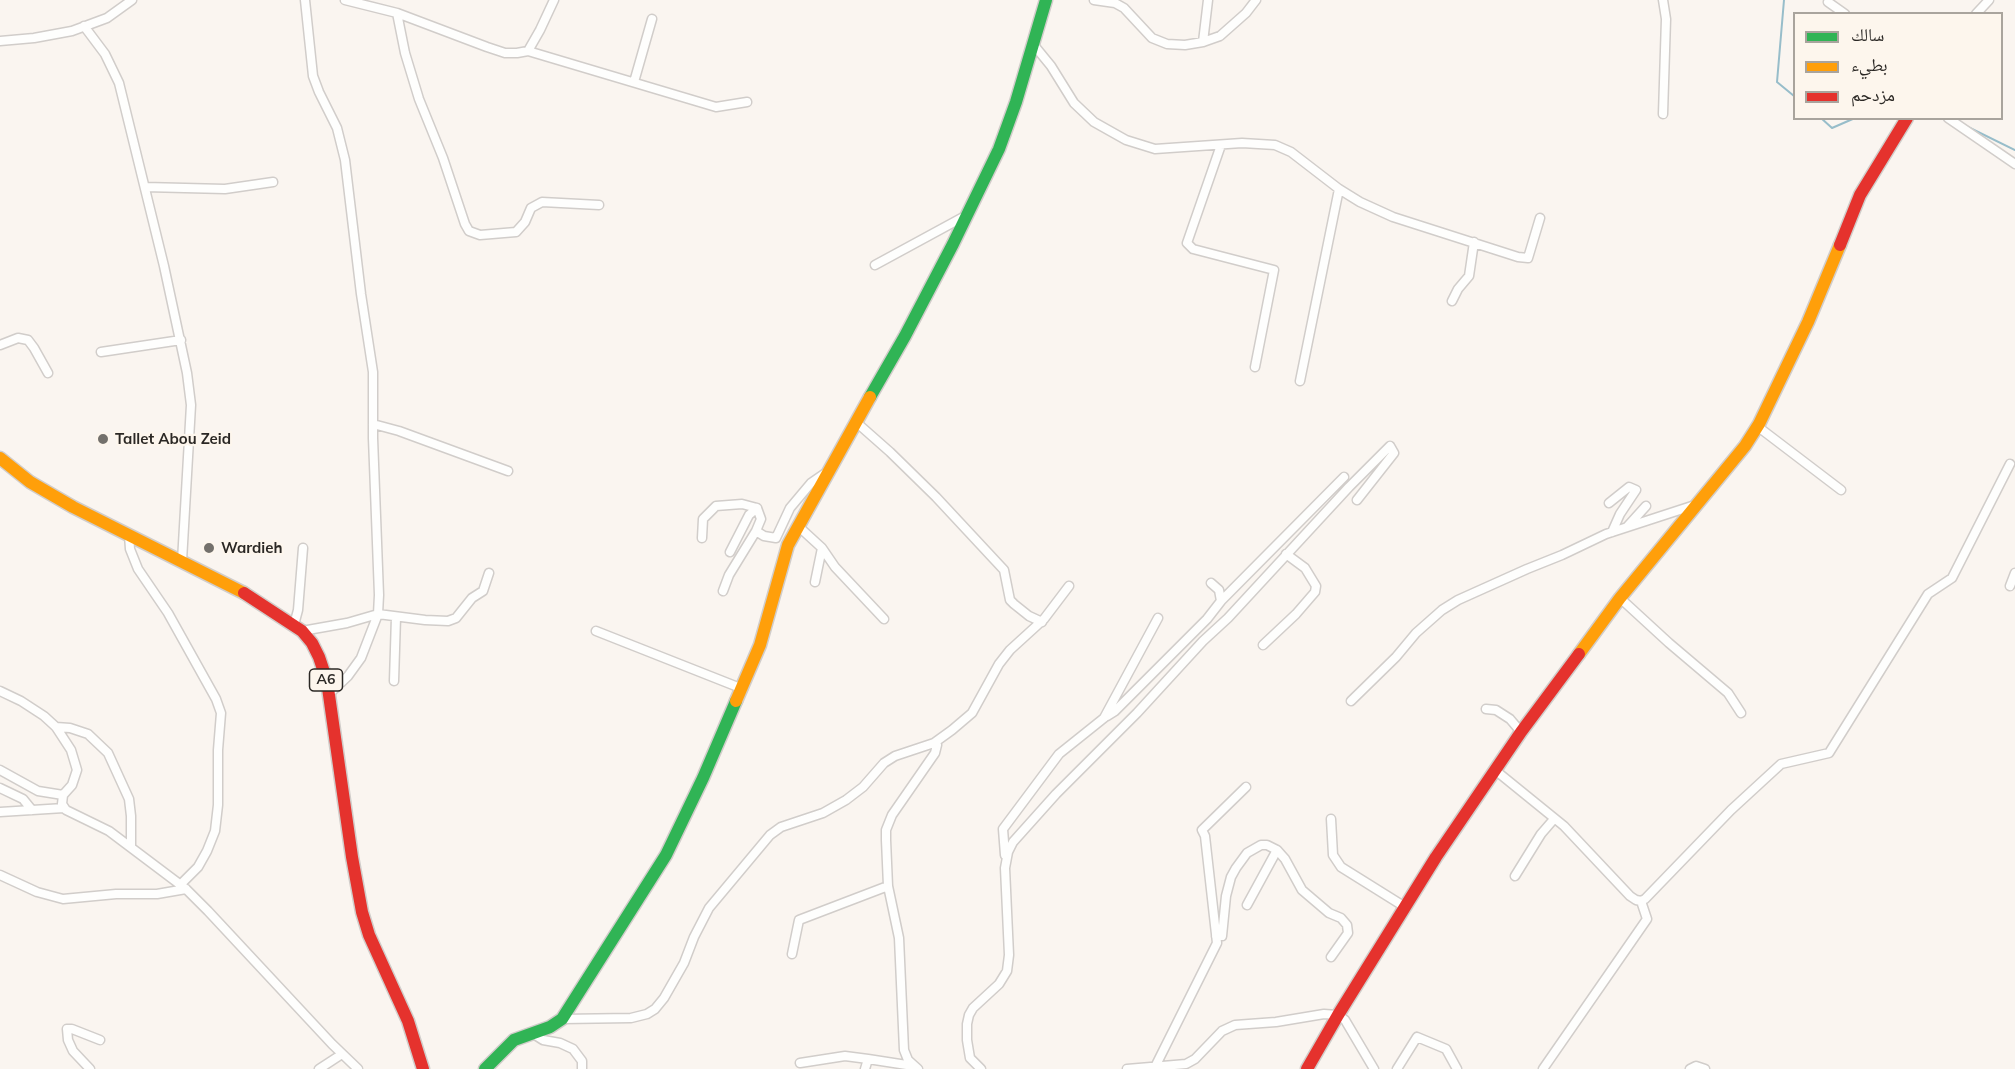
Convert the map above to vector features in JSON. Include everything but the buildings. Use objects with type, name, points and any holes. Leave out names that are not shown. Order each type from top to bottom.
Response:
[{"type":"main road","points":[[485,1069],[514,1041],[550,1027],[562,1019],[666,855],[743,689],[769,617],[788,545],[905,336],[999,149],[1016,102],[1046,0]]},
{"type":"main road","points":[[1308,1069],[1338,1015],[1405,907],[1521,732],[1620,598],[1745,446],[1808,321],[1860,195],[1906,120]]},
{"type":"main road","name":"A6","points":[[0,458],[39,487],[95,518],[253,598],[298,628],[319,657],[329,694],[362,912],[369,935],[416,1041],[423,1069]]},
{"type":"street","points":[[0,41],[46,37],[84,26],[113,15],[132,0]]},
{"type":"street","points":[[305,0],[313,76],[337,128],[345,160],[373,372],[378,614],[361,658],[348,676],[329,694]]},
{"type":"street","points":[[345,0],[397,13],[505,53],[528,51],[716,107],[747,102]]},
{"type":"street","points":[[528,51],[554,0]]},
{"type":"street","points":[[1094,0],[1114,3],[1124,8],[1149,36],[1163,43],[1185,45],[1203,42],[1224,33],[1246,13],[1256,0]]},
{"type":"street","points":[[1203,42],[1208,0]]},
{"type":"street","points":[[1663,0],[1666,19],[1664,114]]},
{"type":"street","points":[[1978,12],[1989,0]]},
{"type":"street","points":[[1828,2],[1842,12]]},
{"type":"street","points":[[397,13],[405,53],[419,99],[469,231],[480,235],[516,231],[525,222],[531,208],[542,202],[599,205]]},
{"type":"street","points":[[634,82],[652,19]]},
{"type":"street","points":[[84,26],[105,54],[119,83],[181,340],[191,405],[182,561]]},
{"type":"street","points":[[1033,45],[1051,66],[1074,103],[1094,122],[1126,140],[1155,149],[1257,142],[1275,145],[1292,152],[1339,189],[1360,202],[1392,217],[1474,242],[1492,250],[1528,258],[1540,218]]},
{"type":"street","points":[[1951,120],[2015,164]]},
{"type":"street","points":[[1221,145],[1187,243],[1193,249],[1274,270],[1255,367]]},
{"type":"street","points":[[145,187],[225,189],[273,182]]},
{"type":"street","points":[[1300,381],[1339,189]]},
{"type":"street","points":[[875,265],[967,214]]},
{"type":"street","points":[[1452,302],[1458,289],[1469,276],[1474,242]]},
{"type":"street","points":[[0,345],[18,338],[28,340],[48,373]]},
{"type":"street","points":[[101,352],[181,340]]},
{"type":"street","points":[[856,422],[936,497],[1004,570],[1010,600],[1029,616],[1041,622]]},
{"type":"street","points":[[373,424],[399,431],[508,471]]},
{"type":"street","points":[[1757,426],[1840,490]]},
{"type":"street","points":[[1006,858],[1009,848],[1024,828],[1137,714],[1203,641],[1228,618],[1390,446],[1394,453],[1357,500]]},
{"type":"street","points":[[1641,901],[1731,810],[1781,764],[1829,753],[1928,594],[1952,578],[2010,464]]},
{"type":"street","points":[[756,531],[764,536],[776,538],[790,508],[811,483],[827,472]]},
{"type":"street","points":[[978,1068],[968,1051],[969,1015],[973,1008],[999,984],[1007,970],[1009,955],[1003,829],[1059,754],[1115,711],[1344,477]]},
{"type":"street","points":[[1609,503],[1629,487],[1636,490],[1620,514],[1612,532]]},
{"type":"street","points":[[702,538],[703,519],[716,506],[742,504],[757,508]]},
{"type":"street","points":[[1351,701],[1396,657],[1416,633],[1442,610],[1458,600],[1612,532],[1698,504]]},
{"type":"street","points":[[1626,528],[1646,506]]},
{"type":"street","points":[[723,591],[729,575],[761,519],[757,508]]},
{"type":"street","points":[[730,552],[749,515],[757,508]]},
{"type":"street","points":[[798,526],[822,548],[835,567],[884,619]]},
{"type":"street","points":[[0,875],[44,895],[63,899],[116,894],[165,894],[183,887],[198,867],[215,831],[221,713],[216,699],[168,613],[134,563],[129,535]]},
{"type":"street","points":[[303,548],[298,628],[347,623],[378,614],[448,621],[456,618],[472,598],[483,591],[489,573]]},
{"type":"street","points":[[815,582],[822,548]]},
{"type":"street","points":[[1263,645],[1316,592],[1316,586],[1305,568],[1286,554]]},
{"type":"street","points":[[2010,586],[2015,573]]},
{"type":"street","points":[[1211,583],[1219,590],[1221,601]]},
{"type":"street","points":[[562,1019],[631,1018],[647,1014],[655,1009],[684,963],[709,908],[770,835],[781,827],[823,813],[846,800],[895,756],[934,743],[952,730],[972,713],[999,664],[1010,650],[1041,622],[1069,586]]},
{"type":"street","points":[[1620,598],[1669,644],[1728,693],[1741,713]]},
{"type":"street","points":[[394,681],[396,616]]},
{"type":"street","points":[[1104,718],[1158,618]]},
{"type":"street","points":[[596,631],[743,689]]},
{"type":"street","points":[[0,691],[31,707],[56,727],[71,750],[77,770],[72,785],[63,795],[64,808]]},
{"type":"street","points":[[1486,709],[1496,710],[1510,719],[1521,732]]},
{"type":"street","points":[[56,727],[70,728],[88,734],[108,753],[129,799],[131,847]]},
{"type":"street","points":[[915,1067],[907,1058],[904,1050],[899,938],[888,886],[885,854],[888,825],[892,815],[933,756],[937,746],[934,743]]},
{"type":"street","points":[[0,770],[38,791],[63,795]]},
{"type":"street","points":[[1495,770],[1554,819],[1630,896],[1641,901],[1647,919],[1543,1069]]},
{"type":"street","points":[[1155,1067],[1217,943],[1205,836],[1202,830],[1246,787]]},
{"type":"street","points":[[0,788],[24,798],[32,810]]},
{"type":"street","points":[[0,812],[64,808],[100,826],[131,847],[183,887],[358,1069]]},
{"type":"street","points":[[1331,819],[1333,855],[1341,867],[1405,907]]},
{"type":"street","points":[[1515,876],[1541,834],[1554,819]]},
{"type":"street","points":[[1216,936],[1222,936],[1226,896],[1236,868],[1247,853],[1261,845],[1267,845],[1277,850],[1285,859],[1302,890],[1323,908],[1341,918],[1347,925],[1348,933],[1331,957]]},
{"type":"street","points":[[1247,905],[1277,850]]},
{"type":"street","points":[[792,954],[799,920],[888,886]]},
{"type":"street","points":[[1127,1069],[1178,1067],[1195,1059],[1216,1036],[1235,1025],[1276,1022],[1324,1014],[1338,1015],[1345,1020],[1374,1069]]},
{"type":"street","points":[[90,1069],[74,1051],[68,1040],[67,1029],[100,1040]]},
{"type":"street","points":[[532,1033],[543,1040],[560,1043],[573,1049],[582,1061],[582,1069]]},
{"type":"street","points":[[1397,1069],[1417,1037],[1446,1049],[1457,1069]]},
{"type":"street","points":[[319,1069],[342,1054]]},
{"type":"street","points":[[800,1063],[845,1056],[915,1067]]},
{"type":"street","points":[[865,1069],[868,1059]]},
{"type":"street","points":[[1690,1069],[1696,1066],[1705,1069]]},
{"type":"waterway","points":[[1784,0],[1777,82],[1793,95]]},
{"type":"waterway","points":[[1823,120],[1832,128],[1850,120]]},
{"type":"waterway","points":[[1966,126],[2015,150]]},
{"type":"traffic: fast","points":[[870,397],[953,244],[999,149],[1016,102],[1046,0]]},
{"type":"traffic: fast","points":[[485,1069],[514,1040],[550,1027],[562,1019],[666,855],[703,778],[736,701]]},
{"type":"traffic: slow","points":[[1579,654],[1620,598],[1745,446],[1759,424],[1808,322],[1840,245]]},
{"type":"traffic: slow","points":[[736,701],[760,645],[788,545],[870,397]]},
{"type":"traffic: slow","points":[[0,458],[30,482],[73,507],[244,593]]},
{"type":"traffic: jam","points":[[1840,245],[1860,195],[1906,120]]},
{"type":"traffic: jam","points":[[244,593],[302,631],[312,643],[319,657],[327,681],[362,912],[369,935],[408,1021],[423,1069]]},
{"type":"traffic: jam","points":[[1307,1069],[1436,857],[1521,732],[1579,654]]},
{"type":"place","name":"Tallet Abou Zeid","points":[[103,439]]},
{"type":"place","name":"Wardieh","points":[[209,548]]}]
